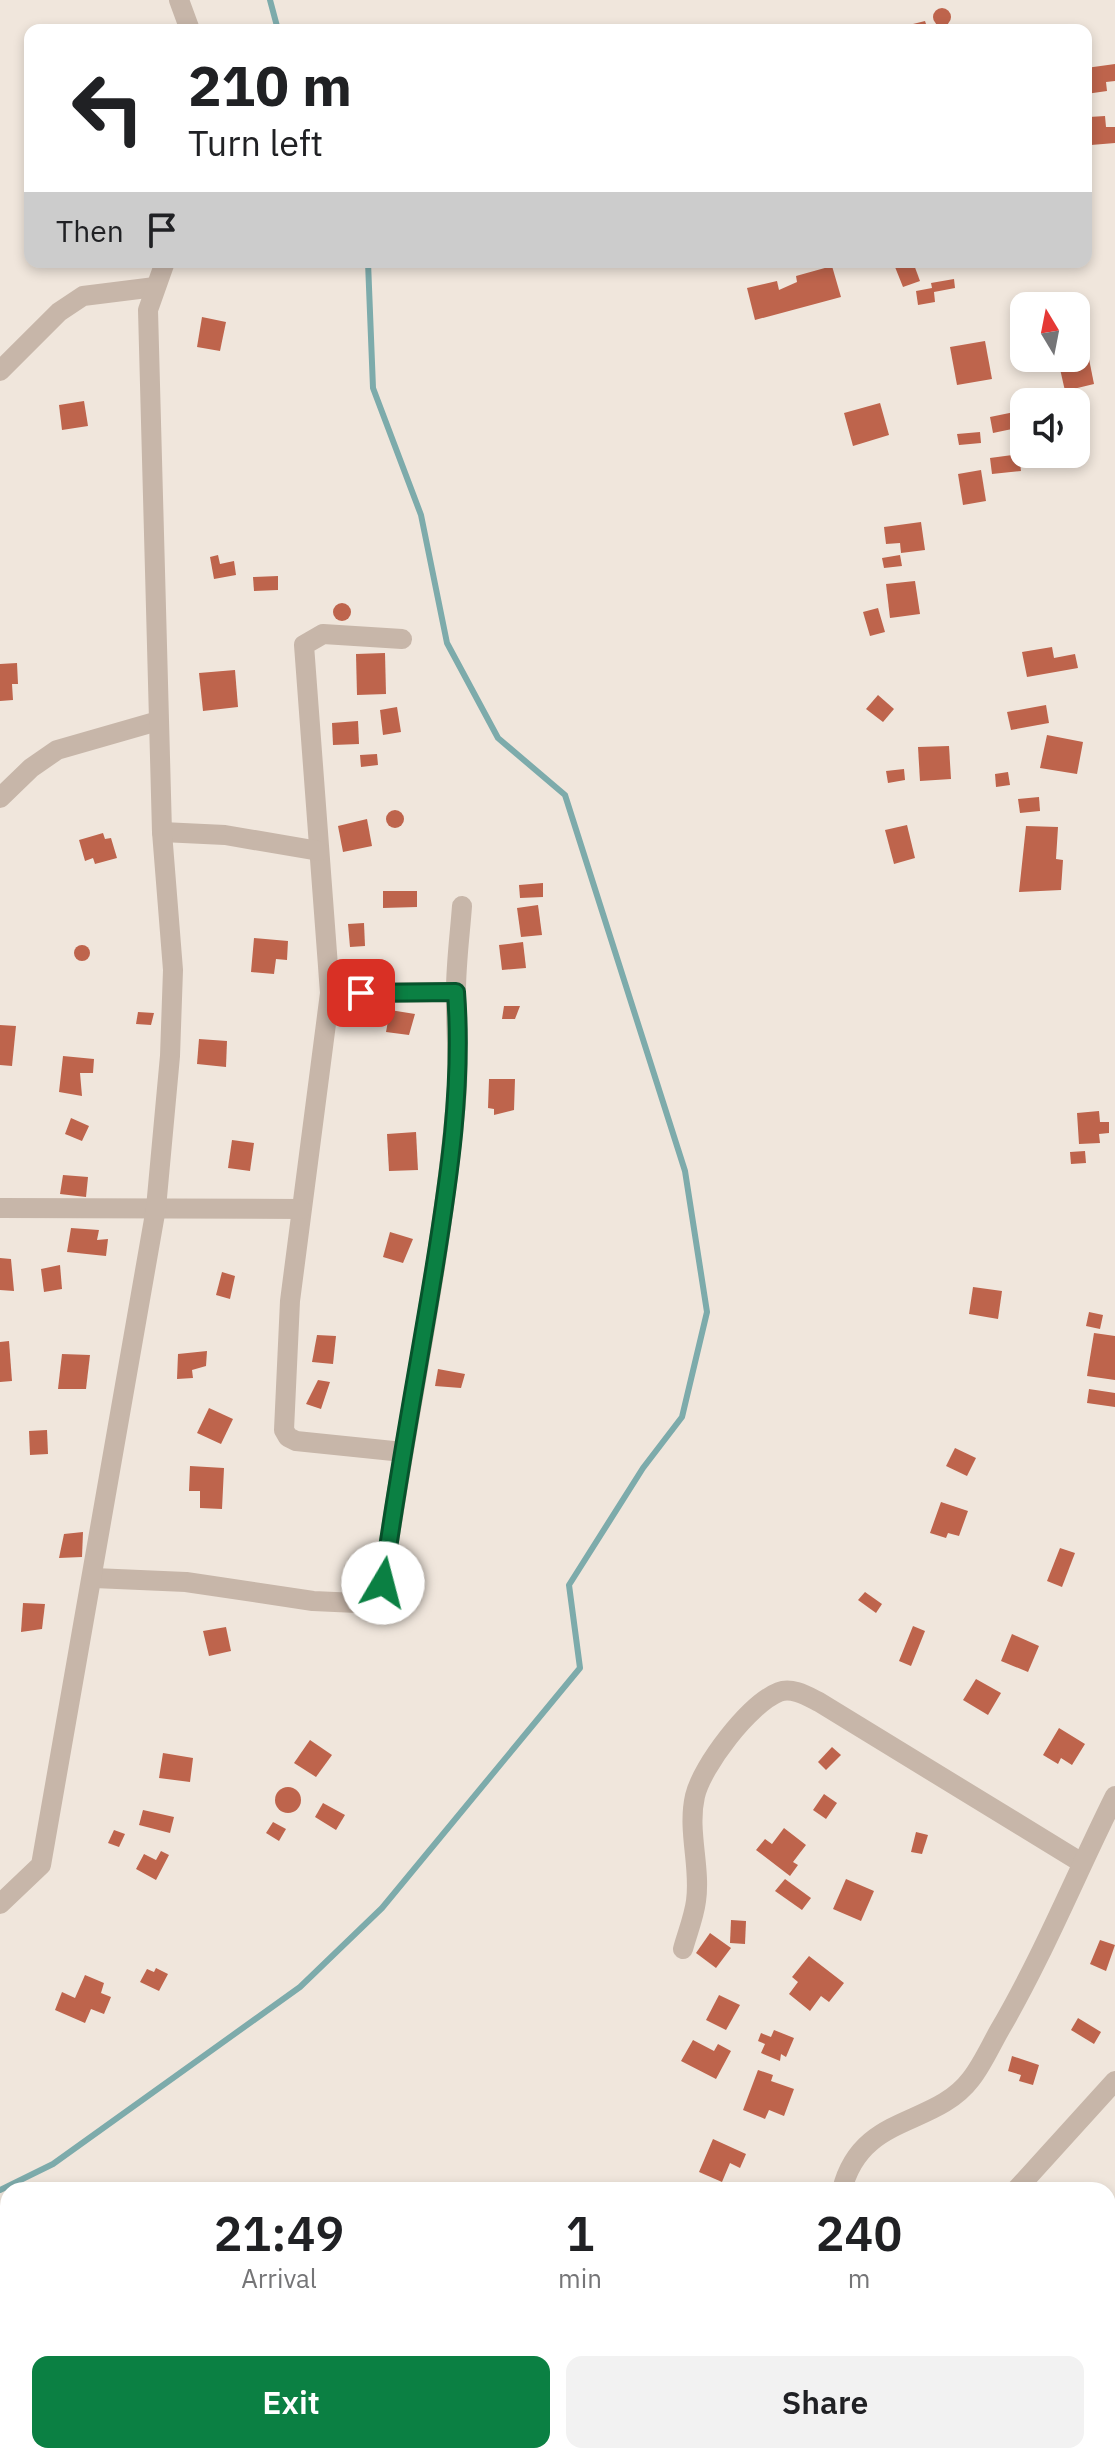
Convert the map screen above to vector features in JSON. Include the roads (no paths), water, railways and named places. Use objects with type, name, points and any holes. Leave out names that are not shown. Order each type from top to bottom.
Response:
[{"type":"street","points":[[179,0],[188,24]]},
{"type":"street","points":[[0,1904],[41,1865],[94,1578],[156,1208],[170,1056],[173,970],[162,832],[148,310],[163,268]]},
{"type":"street","points":[[0,371],[59,312],[83,296],[155,287]]},
{"type":"street","points":[[402,639],[323,634],[304,645],[330,993],[301,1209],[286,1356],[284,1430],[288,1437],[296,1441],[403,1452]]},
{"type":"street","points":[[0,798],[31,768],[57,750],[158,721]]},
{"type":"street","points":[[162,832],[225,835],[319,851]]},
{"type":"street","points":[[94,1578],[186,1582],[313,1601],[357,1603],[373,1598],[383,1583],[444,1207],[460,1044],[456,992],[462,906]]},
{"type":"street","points":[[330,993],[456,992]]},
{"type":"street","points":[[0,1208],[301,1209]]},
{"type":"street","points":[[683,1949],[696,1901],[692,1817],[700,1783],[705,1770],[740,1725],[781,1691],[798,1692],[819,1702],[1082,1863]]},
{"type":"street","points":[[846,2182],[862,2152],[884,2129],[953,2098],[971,2078],[1022,1992],[1115,1796]]},
{"type":"street","points":[[1023,2182],[1115,2081]]},
{"type":"waterway","points":[[270,0],[276,24]]},
{"type":"waterway","points":[[16,2182],[53,2164],[300,1987],[382,1908],[580,1668],[569,1585],[643,1468],[682,1417],[707,1312],[685,1171],[565,795],[498,738],[447,643],[421,515],[373,388],[368,268]]}]
